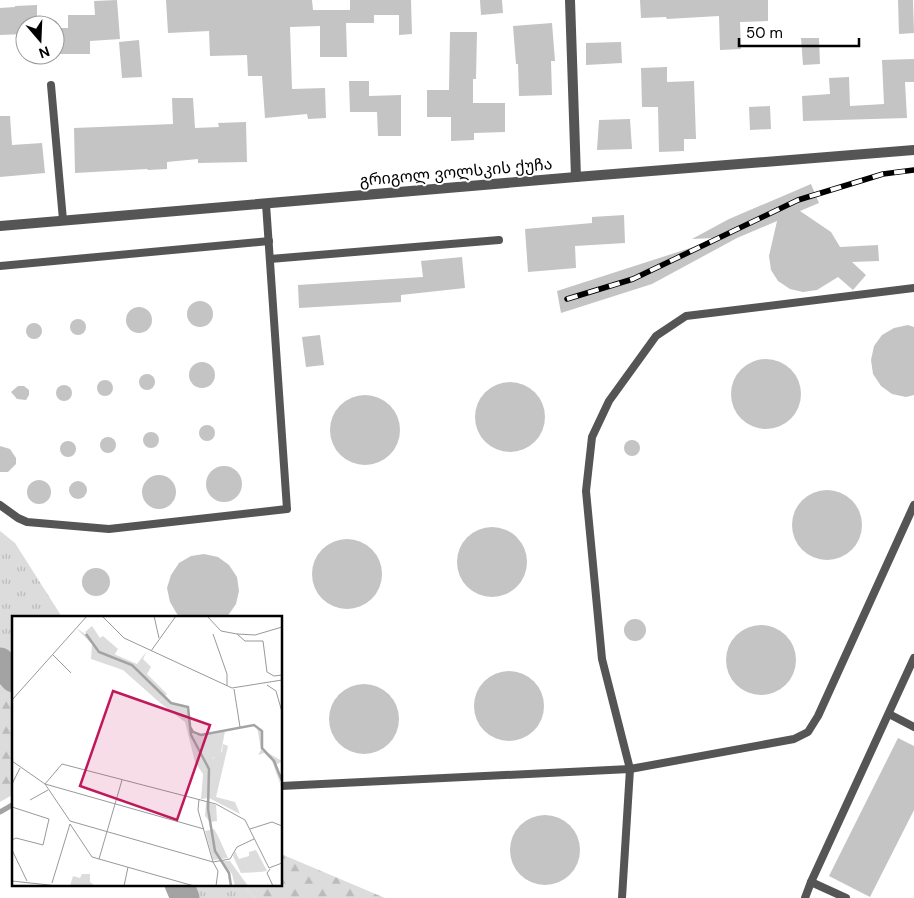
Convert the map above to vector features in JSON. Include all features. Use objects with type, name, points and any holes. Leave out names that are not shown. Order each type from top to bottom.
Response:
[{"type":"street","points":[[570,0],[576,176]]},
{"type":"street","name":"გრიგოლ ვოლსკის ქუჩა","points":[[0,226],[576,176],[914,150]]},
{"type":"lane","points":[[51,85],[63,220]]},
{"type":"lane","points":[[0,505],[27,522],[109,529],[287,509],[266,204]]},
{"type":"lane","points":[[270,259],[499,240]]},
{"type":"lane","points":[[0,266],[268,241]]},
{"type":"lane","points":[[622,898],[630,769],[602,659],[586,490],[592,437],[609,401],[656,336],[686,316],[914,288]]},
{"type":"lane","points":[[282,786],[630,769],[794,739],[808,732],[818,716],[914,505]]},
{"type":"lane","points":[[804,898],[914,658]]},
{"type":"lane","points":[[889,714],[914,726]]},
{"type":"lane","points":[[811,882],[846,898]]},
{"type":"green space","points":[[0,531],[15,543],[61,616],[12,616],[12,676],[0,662]]},
{"type":"green space","points":[[0,662],[12,676],[12,795],[0,802]]},
{"type":"green space","points":[[282,854],[385,898],[255,898],[245,886],[282,886]]},
{"type":"green space","points":[[180,886],[245,886],[255,898],[185,898]]},
{"type":"building","points":[[117,0],[120,39],[90,41],[90,54],[65,54],[65,28],[68,28],[68,15],[95,15],[94,1]]},
{"type":"building","points":[[166,0],[312,0],[313,10],[350,10],[350,0],[411,0],[412,34],[399,35],[399,15],[374,15],[374,23],[346,23],[347,57],[320,57],[320,26],[290,27],[292,89],[325,88],[326,118],[308,119],[307,114],[265,118],[262,76],[248,76],[247,55],[210,56],[209,31],[168,33]]},
{"type":"building","points":[[480,0],[502,0],[503,13],[481,15]]},
{"type":"building","points":[[640,0],[768,0],[768,21],[740,22],[741,49],[720,50],[719,16],[667,19],[666,17],[641,18]]},
{"type":"building","points":[[898,0],[913,0],[914,33],[899,34]]},
{"type":"building","points":[[37,5],[37,15],[15,15],[15,34],[0,35],[0,8]]},
{"type":"building","points":[[552,23],[555,61],[551,61],[552,95],[519,96],[518,64],[516,64],[513,26]]},
{"type":"building","points":[[450,32],[477,32],[476,79],[473,79],[473,103],[505,103],[505,132],[474,133],[474,140],[451,141],[451,117],[427,117],[427,90],[449,90]]},
{"type":"building","points":[[801,38],[819,38],[820,64],[803,65]]},
{"type":"building","points":[[139,40],[142,77],[122,78],[119,42]]},
{"type":"building","points":[[621,42],[622,63],[586,65],[586,43]]},
{"type":"building","points":[[914,59],[914,82],[905,82],[907,118],[803,121],[802,96],[830,94],[829,78],[849,77],[850,106],[884,104],[882,60]]},
{"type":"building","points":[[667,67],[667,82],[694,81],[696,139],[684,139],[684,151],[659,152],[658,107],[642,107],[641,68]]},
{"type":"building","points":[[349,81],[369,81],[369,96],[401,95],[401,136],[378,136],[377,112],[350,112]]},
{"type":"building","points":[[172,98],[193,98],[195,128],[219,127],[218,123],[246,122],[247,162],[198,163],[198,159],[167,162],[167,169],[75,173],[74,128],[173,124]]},
{"type":"building","points":[[770,106],[771,129],[750,130],[749,107]]},
{"type":"building","points":[[0,116],[10,116],[12,145],[42,143],[45,173],[0,177]]},
{"type":"building","points":[[630,119],[632,149],[597,150],[599,120]]},
{"type":"building","points":[[811,184],[819,203],[800,211],[831,232],[840,247],[878,245],[879,261],[852,262],[866,275],[853,290],[838,277],[817,290],[803,292],[790,289],[778,281],[771,270],[769,256],[777,221],[737,238],[652,284],[561,313],[557,291],[715,240],[714,238],[692,239],[729,219]]},
{"type":"building","points":[[624,215],[625,243],[575,246],[576,268],[528,272],[525,229],[592,223],[592,217]]},
{"type":"building","points":[[462,257],[465,288],[401,295],[401,302],[299,308],[298,285],[423,277],[421,261]]},
{"type":"building","points":[[200,301],[209,305],[213,314],[209,323],[200,327],[191,323],[187,314],[191,305]]},
{"type":"building","points":[[139,307],[148,311],[152,320],[148,329],[139,333],[130,329],[126,320],[130,311]]},
{"type":"building","points":[[78,319],[86,327],[78,335],[70,327]]},
{"type":"building","points":[[34,323],[42,331],[34,339],[26,331]]},
{"type":"building","points":[[908,325],[914,327],[914,395],[906,397],[892,394],[881,386],[873,374],[871,360],[874,346],[882,335],[894,328]]},
{"type":"building","points":[[320,335],[324,365],[306,367],[302,337]]},
{"type":"building","points":[[773,359],[786,365],[795,374],[799,380],[801,394],[799,408],[791,419],[780,427],[759,429],[752,427],[741,419],[733,408],[731,387],[733,380],[741,369],[752,361]]},
{"type":"building","points":[[202,362],[211,366],[215,375],[211,384],[202,388],[193,384],[189,375],[193,366]]},
{"type":"building","points":[[147,374],[155,382],[147,390],[139,382]]},
{"type":"building","points":[[105,380],[113,388],[105,396],[97,388]]},
{"type":"building","points":[[517,382],[530,388],[539,397],[543,403],[545,417],[543,431],[535,442],[524,450],[503,452],[496,450],[485,442],[477,431],[475,410],[477,403],[485,392],[496,384]]},
{"type":"building","points":[[64,385],[72,393],[64,401],[56,393]]},
{"type":"building","points":[[18,386],[24,386],[29,390],[26,400],[17,399],[11,392]]},
{"type":"building","points":[[372,395],[385,401],[394,410],[398,416],[400,430],[398,444],[390,455],[379,463],[358,465],[351,463],[340,455],[332,444],[330,423],[332,416],[340,405],[351,397]]},
{"type":"building","points":[[207,425],[215,433],[207,441],[199,433]]},
{"type":"building","points":[[151,432],[159,440],[151,448],[143,440]]},
{"type":"building","points":[[108,437],[116,445],[108,453],[100,445]]},
{"type":"building","points":[[632,440],[640,448],[632,456],[624,448]]},
{"type":"building","points":[[68,441],[76,449],[68,457],[60,449]]},
{"type":"building","points":[[0,446],[10,449],[16,458],[16,464],[8,472],[0,472]]},
{"type":"building","points":[[224,466],[236,472],[242,484],[236,496],[224,502],[212,496],[206,484],[212,472]]},
{"type":"building","points":[[159,475],[166,476],[171,480],[175,485],[175,499],[171,504],[166,508],[159,509],[152,508],[147,504],[143,499],[142,492],[143,485],[147,480],[152,476]]},
{"type":"building","points":[[39,480],[48,483],[51,492],[48,501],[39,504],[30,501],[27,492],[30,483]]},
{"type":"building","points":[[74,481],[82,481],[87,486],[85,497],[74,499],[69,494],[69,486]]},
{"type":"building","points":[[834,490],[847,496],[856,505],[860,511],[862,525],[860,539],[852,550],[841,558],[820,560],[813,558],[802,550],[794,539],[792,518],[794,511],[802,500],[813,492]]},
{"type":"building","points":[[499,527],[512,533],[521,542],[525,548],[527,562],[525,576],[517,587],[506,595],[485,597],[478,595],[467,587],[459,576],[457,555],[459,548],[467,537],[478,529]]},
{"type":"building","points":[[354,539],[367,545],[376,554],[380,560],[382,574],[380,588],[372,599],[361,607],[340,609],[333,607],[322,599],[314,588],[312,567],[314,560],[322,549],[333,541]]},
{"type":"building","points":[[204,554],[218,557],[229,565],[237,577],[239,591],[236,604],[228,616],[180,616],[177,614],[170,602],[167,588],[171,575],[179,563],[191,556]]},
{"type":"building","points":[[96,568],[106,572],[110,582],[106,592],[96,596],[86,592],[82,582],[86,572]]},
{"type":"building","points":[[635,619],[643,622],[646,630],[643,638],[635,641],[627,638],[624,630],[627,622]]},
{"type":"building","points":[[768,625],[781,631],[790,640],[794,646],[796,660],[794,674],[786,685],[775,693],[754,695],[747,693],[736,685],[728,674],[726,653],[728,646],[736,635],[747,627]]},
{"type":"building","points":[[516,671],[529,677],[538,686],[542,692],[544,706],[542,720],[534,731],[523,739],[502,741],[495,739],[484,731],[476,720],[474,699],[476,692],[484,681],[495,673]]},
{"type":"building","points":[[371,684],[384,690],[393,699],[397,705],[399,719],[397,733],[389,744],[378,752],[357,754],[350,752],[339,744],[331,733],[329,712],[331,705],[339,694],[350,686]]},
{"type":"building","points":[[898,738],[914,746],[914,810],[870,897],[829,876]]},
{"type":"building","points":[[552,815],[565,821],[574,830],[578,836],[580,850],[578,864],[570,875],[559,883],[538,885],[531,883],[520,875],[512,864],[510,843],[512,836],[520,825],[531,817]]},
{"type":"waterway","points":[[0,662],[12,676]]},
{"type":"waterway","points":[[0,812],[12,805]]},
{"type":"waterway","points":[[180,886],[185,898]]},
{"type":"railway","points":[[567,299],[633,279],[798,200],[883,174],[914,170]]}]
